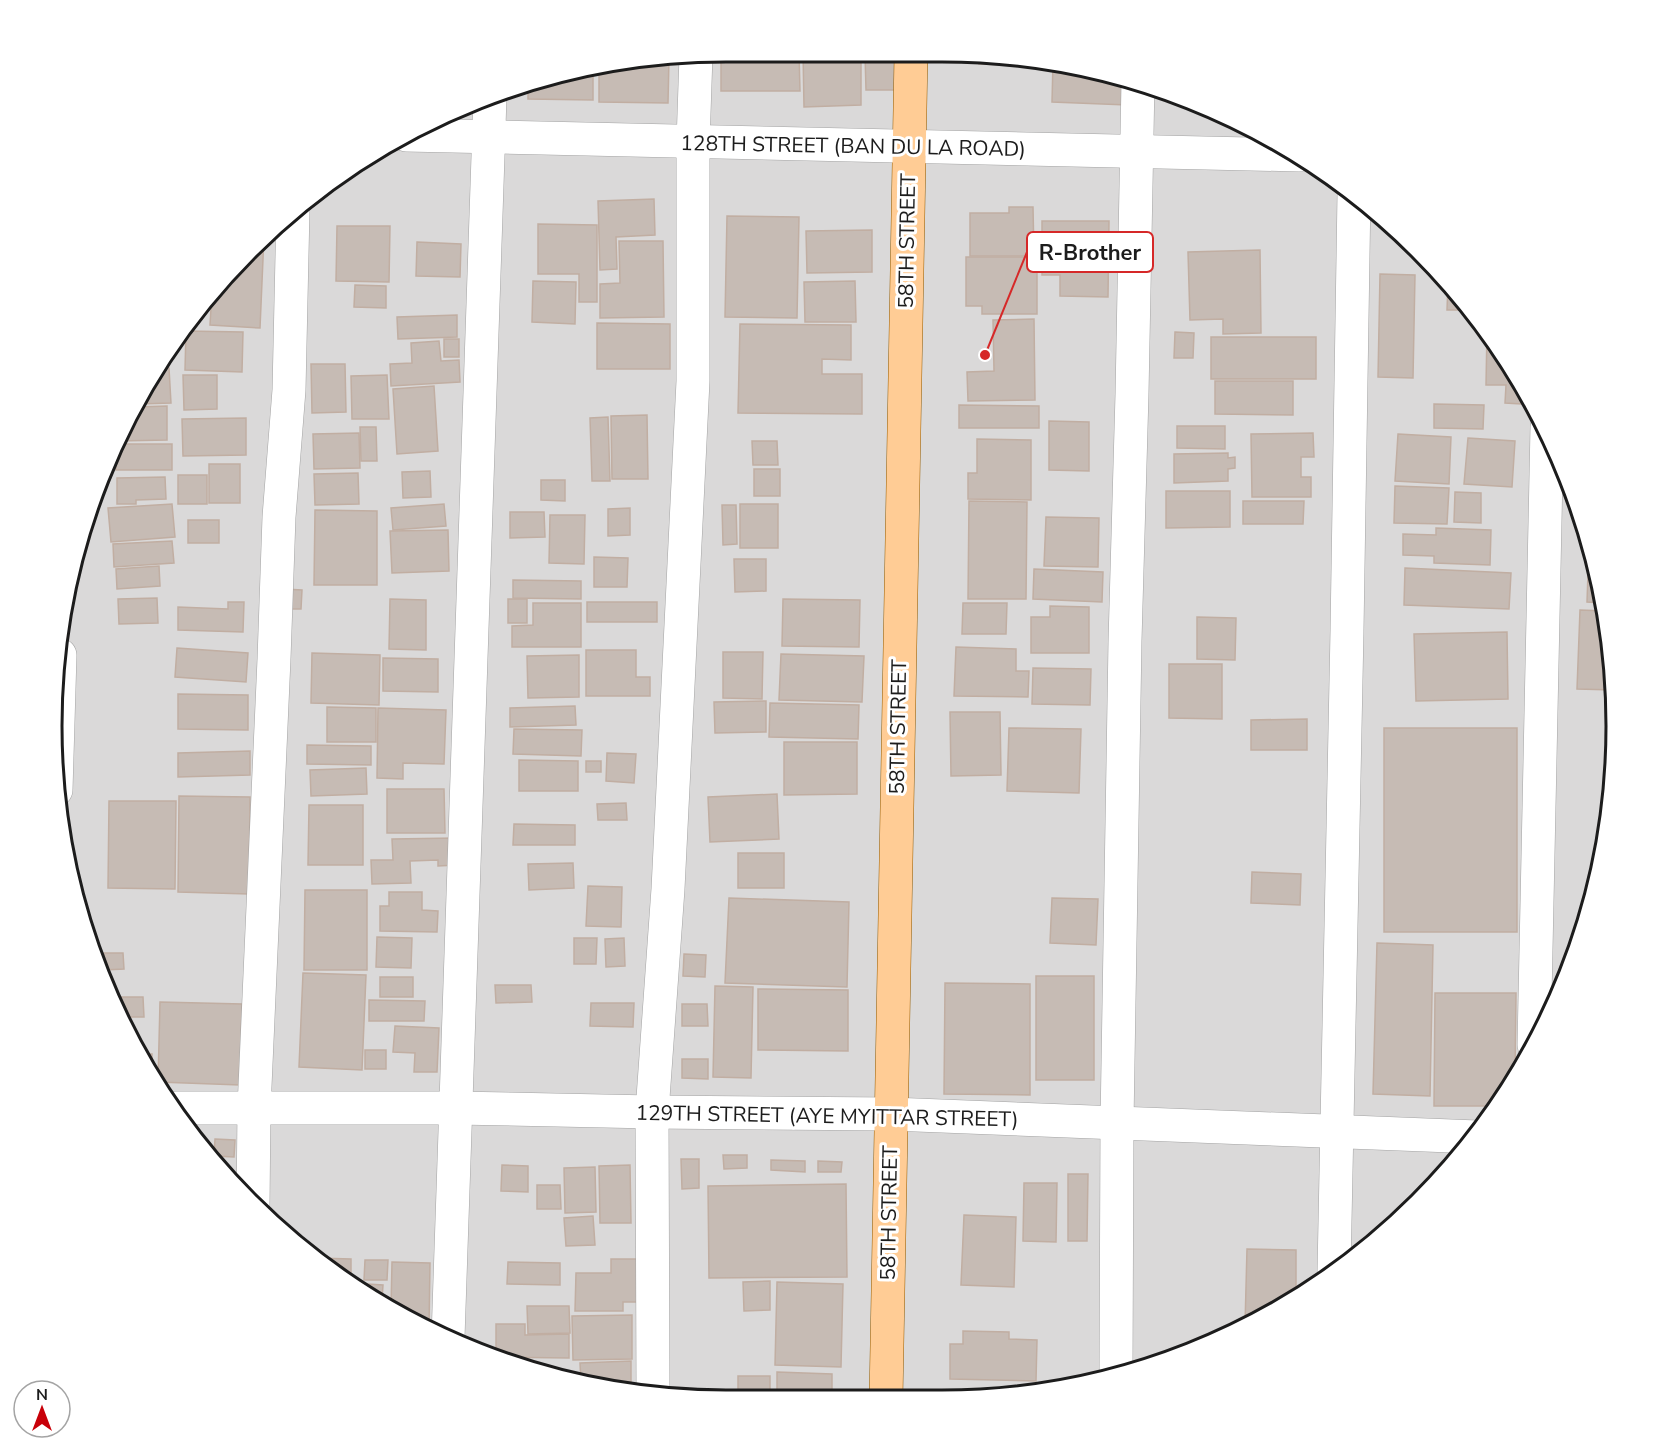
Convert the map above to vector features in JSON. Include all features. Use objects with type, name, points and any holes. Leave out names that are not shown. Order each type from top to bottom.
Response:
[{"type":"main road","name":"58TH STREET","points":[[886,1390],[911,62]]},
{"type":"street","points":[[653,1385],[652,1112],[668,889],[693,381],[693,142],[696,63]]},
{"type":"street","points":[[1116,1366],[1117,1123],[1125,641],[1138,91]]},
{"type":"street","points":[[448,1329],[490,105]]},
{"type":"street","name":"128TH STREET (BAN DU LA ROAD)","points":[[422,135],[1282,155]]},
{"type":"street","points":[[1334,1261],[1354,205]]},
{"type":"street","points":[[253,1192],[254,1109],[279,518],[289,390],[293,222]]},
{"type":"street","points":[[1534,1026],[1547,450]]},
{"type":"street","name":"129TH STREET (AYE MYITTAR STREET)","points":[[183,1108],[455,1108],[891,1114],[1464,1137]]},
{"type":"shaded area","points":[[942,62],[1029,67],[1114,84],[1197,112],[1236,130],[1311,173],[1380,226],[1412,256],[1442,288],[1495,357],[1518,394],[1556,471],[1584,554],[1594,596],[1605,682],[1606,726],[1601,812],[1594,855],[1584,897],[1556,980],[1518,1058],[1495,1094],[1442,1163],[1412,1195],[1380,1225],[1311,1278],[1274,1301],[1197,1339],[1114,1367],[1072,1377],[1029,1384],[942,1390],[682,1388],[596,1377],[512,1354],[471,1339],[393,1301],[321,1252],[288,1225],[226,1163],[173,1094],[150,1058],[112,980],[84,897],[74,855],[63,769],[63,682],[74,596],[84,554],[112,471],[150,393],[199,321],[256,256],[321,199],[393,150],[471,112],[554,84],[596,74],[682,63]]},
{"type":"building","points":[[721,62],[799,62],[800,91],[721,91]]},
{"type":"building","points":[[803,62],[861,62],[861,105],[804,107]]},
{"type":"building","points":[[865,62],[895,62],[895,90],[866,90]]},
{"type":"building","points":[[669,64],[668,103],[599,102],[599,74]]},
{"type":"building","points":[[1053,71],[1128,88],[1127,105],[1052,102]]},
{"type":"building","points":[[593,75],[593,100],[528,99],[528,92]]},
{"type":"building","points":[[654,199],[655,235],[616,237],[617,269],[600,270],[598,201]]},
{"type":"building","points":[[1009,207],[1033,207],[1034,256],[970,256],[970,213],[1009,213]]},
{"type":"building","points":[[727,216],[799,217],[797,318],[725,317]]},
{"type":"building","points":[[1042,221],[1109,221],[1108,297],[1060,296],[1060,275],[1042,275]]},
{"type":"building","points":[[538,224],[597,225],[597,302],[579,302],[579,274],[538,274]]},
{"type":"building","points":[[337,226],[390,226],[389,282],[336,281]]},
{"type":"building","points":[[872,230],[872,272],[807,273],[806,231]]},
{"type":"building","points":[[619,241],[663,241],[664,317],[600,318],[600,284],[620,283]]},
{"type":"building","points":[[417,242],[461,244],[460,277],[416,276]]},
{"type":"building","points":[[263,249],[260,328],[210,325],[211,306]]},
{"type":"building","points":[[1260,250],[1261,333],[1223,334],[1223,319],[1190,320],[1188,252]]},
{"type":"building","points":[[966,257],[1037,257],[1037,314],[982,314],[982,306],[966,306]]},
{"type":"building","points":[[1380,274],[1415,275],[1413,378],[1378,377]]},
{"type":"building","points":[[533,281],[576,282],[575,324],[532,322]]},
{"type":"building","points":[[855,281],[856,322],[805,322],[804,282]]},
{"type":"building","points":[[355,285],[386,286],[386,308],[354,307]]},
{"type":"building","points":[[1448,295],[1460,310],[1447,310]]},
{"type":"building","points":[[457,315],[457,337],[398,339],[397,317]]},
{"type":"building","points":[[1034,319],[1035,400],[968,401],[967,372],[994,371],[993,320]]},
{"type":"building","points":[[597,323],[670,324],[670,369],[597,369]]},
{"type":"building","points":[[740,324],[851,325],[851,360],[822,359],[822,374],[862,374],[862,414],[738,413]]},
{"type":"building","points":[[192,331],[243,332],[242,372],[185,370],[186,339]]},
{"type":"building","points":[[1175,332],[1194,333],[1193,358],[1174,358]]},
{"type":"building","points":[[1211,337],[1316,337],[1316,379],[1211,379]]},
{"type":"building","points":[[444,339],[459,339],[459,357],[444,357]]},
{"type":"building","points":[[439,341],[441,361],[459,360],[460,382],[391,386],[390,364],[412,363],[411,343]]},
{"type":"building","points":[[1487,346],[1518,394],[1521,404],[1505,403],[1506,385],[1486,385]]},
{"type":"building","points":[[311,364],[345,364],[346,412],[312,413]]},
{"type":"building","points":[[166,368],[169,368],[171,403],[144,404],[150,393]]},
{"type":"building","points":[[183,375],[217,375],[217,409],[184,410]]},
{"type":"building","points":[[387,375],[389,419],[352,419],[351,376]]},
{"type":"building","points":[[1215,381],[1293,381],[1293,415],[1215,414]]},
{"type":"building","points":[[434,386],[438,451],[397,454],[393,389]]},
{"type":"building","points":[[1434,404],[1484,405],[1483,429],[1434,428]]},
{"type":"building","points":[[959,405],[1039,406],[1039,428],[959,428]]},
{"type":"building","points":[[167,406],[167,440],[126,441],[143,407]]},
{"type":"building","points":[[647,415],[648,479],[612,479],[611,416]]},
{"type":"building","points":[[608,417],[610,481],[592,481],[590,418]]},
{"type":"building","points":[[246,418],[246,455],[183,456],[182,419]]},
{"type":"building","points":[[1049,421],[1089,422],[1089,471],[1049,470]]},
{"type":"building","points":[[1177,426],[1225,426],[1225,449],[1177,448]]},
{"type":"building","points":[[360,427],[376,427],[377,461],[361,461]]},
{"type":"building","points":[[359,433],[360,468],[314,469],[313,434]]},
{"type":"building","points":[[1313,433],[1314,457],[1301,457],[1301,477],[1311,477],[1311,497],[1252,497],[1251,434]]},
{"type":"building","points":[[1398,434],[1451,437],[1449,484],[1395,481]]},
{"type":"building","points":[[1468,438],[1515,441],[1512,487],[1464,484]]},
{"type":"building","points":[[977,439],[1031,440],[1031,500],[968,499],[968,473],[977,473]]},
{"type":"building","points":[[752,441],[777,441],[778,465],[753,465]]},
{"type":"building","points":[[124,444],[172,444],[172,470],[116,470],[116,462]]},
{"type":"building","points":[[1228,453],[1228,458],[1235,457],[1235,468],[1228,469],[1228,481],[1174,483],[1174,454]]},
{"type":"building","points":[[209,464],[240,464],[240,503],[209,503]]},
{"type":"building","points":[[754,469],[780,469],[780,496],[754,496]]},
{"type":"building","points":[[430,471],[431,497],[403,498],[402,472]]},
{"type":"building","points":[[358,473],[359,504],[315,505],[314,474]]},
{"type":"building","points":[[178,475],[207,475],[207,504],[178,504]]},
{"type":"building","points":[[165,477],[166,499],[136,500],[136,504],[117,504],[117,478]]},
{"type":"building","points":[[541,480],[565,480],[565,501],[541,500]]},
{"type":"building","points":[[1395,486],[1449,488],[1447,524],[1394,523]]},
{"type":"building","points":[[1166,491],[1230,491],[1230,527],[1166,528]]},
{"type":"building","points":[[1455,492],[1481,493],[1481,523],[1454,522]]},
{"type":"building","points":[[969,501],[1027,502],[1026,599],[968,599]]},
{"type":"building","points":[[1243,501],[1304,501],[1303,524],[1243,524]]},
{"type":"building","points":[[172,504],[175,537],[111,542],[108,508]]},
{"type":"building","points":[[444,504],[446,526],[393,530],[391,508]]},
{"type":"building","points":[[740,504],[778,504],[778,548],[740,548]]},
{"type":"building","points":[[722,505],[736,505],[737,544],[723,545]]},
{"type":"building","points":[[630,508],[630,535],[608,536],[608,509]]},
{"type":"building","points":[[315,510],[377,511],[377,585],[314,585]]},
{"type":"building","points":[[510,512],[544,512],[545,537],[510,538]]},
{"type":"building","points":[[550,515],[585,515],[584,564],[549,563]]},
{"type":"building","points":[[1046,517],[1099,518],[1098,567],[1044,566]]},
{"type":"building","points":[[188,520],[219,520],[219,543],[188,543]]},
{"type":"building","points":[[1436,528],[1491,530],[1490,565],[1434,563],[1434,556],[1403,555],[1403,534],[1436,535]]},
{"type":"building","points":[[448,530],[449,571],[392,573],[390,531]]},
{"type":"building","points":[[172,541],[174,563],[114,567],[113,544]]},
{"type":"building","points":[[594,557],[628,558],[627,587],[594,587]]},
{"type":"building","points":[[734,559],[766,559],[766,591],[735,592]]},
{"type":"building","points":[[159,566],[160,586],[117,589],[116,569]]},
{"type":"building","points":[[1405,568],[1511,573],[1509,609],[1404,605]]},
{"type":"building","points":[[1034,569],[1103,572],[1102,602],[1033,599]]},
{"type":"building","points":[[1588,571],[1595,603],[1587,602]]},
{"type":"building","points":[[513,580],[581,581],[581,599],[513,598]]},
{"type":"building","points":[[283,589],[302,590],[301,609],[282,609]]},
{"type":"building","points":[[157,598],[158,623],[119,624],[118,599]]},
{"type":"building","points":[[390,599],[426,600],[426,650],[389,649]]},
{"type":"building","points":[[508,599],[527,599],[527,623],[508,623]]},
{"type":"building","points":[[783,599],[860,600],[859,647],[782,646]]},
{"type":"building","points":[[228,602],[244,602],[243,632],[178,630],[178,607],[228,609]]},
{"type":"building","points":[[587,602],[657,602],[657,622],[587,622]]},
{"type":"building","points":[[533,603],[581,603],[581,647],[512,647],[512,626],[533,625]]},
{"type":"building","points":[[963,603],[1007,603],[1006,634],[962,634]]},
{"type":"building","points":[[1050,606],[1089,607],[1089,653],[1031,653],[1031,617],[1050,617]]},
{"type":"building","points":[[1580,610],[1596,611],[1605,690],[1577,689]]},
{"type":"building","points":[[1197,617],[1236,618],[1235,660],[1197,659]]},
{"type":"building","points":[[1507,632],[1508,699],[1416,701],[1414,634]]},
{"type":"building","points":[[956,647],[1016,649],[1016,671],[1029,671],[1028,697],[954,696]]},
{"type":"building","points":[[177,648],[248,653],[246,682],[175,677]]},
{"type":"building","points":[[586,650],[636,650],[636,677],[650,677],[650,696],[586,696]]},
{"type":"building","points":[[723,652],[763,652],[762,699],[723,698]]},
{"type":"building","points":[[312,653],[380,655],[379,705],[311,703]]},
{"type":"building","points":[[781,654],[864,656],[862,702],[779,700]]},
{"type":"building","points":[[579,655],[579,697],[528,698],[527,656]]},
{"type":"building","points":[[383,658],[438,659],[438,692],[383,691]]},
{"type":"building","points":[[1169,664],[1222,664],[1222,719],[1169,718]]},
{"type":"building","points":[[1033,668],[1091,669],[1090,705],[1032,704]]},
{"type":"building","points":[[178,694],[248,695],[248,730],[178,729]]},
{"type":"building","points":[[766,701],[766,732],[715,733],[714,702]]},
{"type":"building","points":[[770,703],[859,705],[858,739],[769,737]]},
{"type":"building","points":[[575,706],[576,725],[510,727],[510,708]]},
{"type":"building","points":[[327,707],[376,708],[376,742],[327,742]]},
{"type":"building","points":[[378,708],[446,710],[444,764],[403,763],[403,779],[377,778]]},
{"type":"building","points":[[950,712],[1000,712],[1001,775],[951,776]]},
{"type":"building","points":[[1307,719],[1307,750],[1251,750],[1251,720]]},
{"type":"building","points":[[1009,728],[1081,729],[1079,793],[1007,791]]},
{"type":"building","points":[[1384,728],[1517,728],[1517,932],[1384,932]]},
{"type":"building","points":[[514,729],[582,730],[581,756],[513,754]]},
{"type":"building","points":[[784,742],[857,742],[857,794],[784,795]]},
{"type":"building","points":[[307,745],[371,746],[371,765],[307,764]]},
{"type":"building","points":[[250,751],[250,775],[178,777],[178,753]]},
{"type":"building","points":[[607,753],[636,754],[634,783],[606,781]]},
{"type":"building","points":[[519,760],[578,761],[578,791],[519,791]]},
{"type":"building","points":[[586,761],[601,761],[601,772],[586,772]]},
{"type":"building","points":[[366,768],[367,794],[311,796],[310,770]]},
{"type":"building","points":[[387,789],[444,789],[445,833],[387,833]]},
{"type":"building","points":[[777,794],[779,839],[710,842],[708,797]]},
{"type":"building","points":[[179,796],[250,797],[249,894],[178,892]]},
{"type":"building","points":[[109,801],[176,801],[175,889],[108,888]]},
{"type":"building","points":[[626,803],[627,820],[598,820],[597,804]]},
{"type":"building","points":[[309,805],[363,805],[363,865],[308,865]]},
{"type":"building","points":[[514,824],[575,825],[575,845],[513,845]]},
{"type":"building","points":[[456,838],[457,865],[438,866],[438,860],[410,861],[411,883],[372,884],[371,860],[393,860],[392,839]]},
{"type":"building","points":[[738,853],[784,853],[784,888],[738,888]]},
{"type":"building","points":[[573,863],[574,888],[529,890],[528,864]]},
{"type":"building","points":[[1252,872],[1301,874],[1300,905],[1251,903]]},
{"type":"building","points":[[588,886],[622,887],[621,927],[586,926]]},
{"type":"building","points":[[305,890],[367,890],[367,970],[304,970]]},
{"type":"building","points":[[389,892],[422,892],[422,910],[438,911],[437,932],[380,931],[380,906],[389,906]]},
{"type":"building","points":[[729,898],[849,902],[847,987],[725,983]]},
{"type":"building","points":[[1052,898],[1098,899],[1096,945],[1050,943]]},
{"type":"building","points":[[377,937],[412,938],[411,968],[376,967]]},
{"type":"building","points":[[574,938],[597,938],[596,964],[574,964]]},
{"type":"building","points":[[624,938],[625,966],[606,967],[605,939]]},
{"type":"building","points":[[1377,943],[1433,945],[1430,1096],[1373,1094]]},
{"type":"building","points":[[104,953],[123,953],[124,969],[108,970]]},
{"type":"building","points":[[684,954],[706,955],[705,977],[683,976]]},
{"type":"building","points":[[303,973],[366,975],[362,1070],[299,1067]]},
{"type":"building","points":[[1036,976],[1094,976],[1094,1080],[1036,1080]]},
{"type":"building","points":[[380,977],[413,977],[413,997],[380,997]]},
{"type":"building","points":[[945,983],[1030,984],[1030,1095],[944,1094]]},
{"type":"building","points":[[495,985],[531,985],[532,1002],[496,1003]]},
{"type":"building","points":[[715,986],[753,987],[751,1078],[713,1077]]},
{"type":"building","points":[[758,989],[848,990],[848,1051],[758,1050]]},
{"type":"building","points":[[1435,993],[1516,993],[1515,1062],[1486,1106],[1434,1106]]},
{"type":"building","points":[[120,997],[143,997],[144,1017],[129,1017]]},
{"type":"building","points":[[369,1000],[425,1001],[424,1021],[369,1021]]},
{"type":"building","points":[[160,1002],[242,1004],[240,1085],[166,1082],[158,1071]]},
{"type":"building","points":[[591,1003],[634,1003],[633,1027],[590,1026]]},
{"type":"building","points":[[682,1004],[707,1004],[708,1026],[682,1026]]},
{"type":"building","points":[[395,1026],[439,1028],[437,1072],[414,1072],[415,1053],[393,1052]]},
{"type":"building","points":[[365,1050],[386,1050],[386,1069],[365,1069]]},
{"type":"building","points":[[682,1059],[708,1059],[708,1079],[682,1078]]},
{"type":"building","points":[[215,1139],[235,1140],[234,1157],[221,1156],[214,1149]]},
{"type":"building","points":[[723,1155],[747,1155],[747,1168],[724,1169]]},
{"type":"building","points":[[681,1159],[699,1159],[699,1188],[682,1189]]},
{"type":"building","points":[[771,1160],[805,1161],[805,1172],[771,1170]]},
{"type":"building","points":[[818,1161],[842,1162],[841,1172],[818,1172]]},
{"type":"building","points":[[502,1165],[528,1166],[528,1192],[501,1191]]},
{"type":"building","points":[[630,1165],[631,1223],[600,1223],[599,1166]]},
{"type":"building","points":[[595,1167],[596,1212],[565,1213],[564,1168]]},
{"type":"building","points":[[1068,1174],[1088,1174],[1087,1241],[1068,1241]]},
{"type":"building","points":[[1024,1183],[1057,1183],[1056,1242],[1023,1241]]},
{"type":"building","points":[[846,1184],[847,1277],[709,1278],[708,1186]]},
{"type":"building","points":[[537,1185],[560,1185],[561,1209],[537,1209]]},
{"type":"building","points":[[964,1215],[1016,1217],[1014,1287],[961,1285]]},
{"type":"building","points":[[593,1216],[595,1245],[566,1246],[564,1218]]},
{"type":"building","points":[[1247,1249],[1296,1250],[1296,1287],[1245,1316]]},
{"type":"building","points":[[330,1258],[351,1259],[351,1274]]},
{"type":"building","points":[[611,1259],[639,1259],[639,1302],[623,1302],[623,1311],[575,1311],[576,1273],[611,1273]]},
{"type":"building","points":[[365,1260],[388,1260],[387,1280],[364,1280]]},
{"type":"building","points":[[392,1262],[430,1263],[429,1320],[391,1300]]},
{"type":"building","points":[[508,1262],[560,1263],[560,1285],[507,1284]]},
{"type":"building","points":[[770,1281],[770,1310],[744,1311],[743,1282]]},
{"type":"building","points":[[777,1282],[843,1284],[841,1367],[775,1365]]},
{"type":"building","points":[[367,1284],[383,1285],[382,1294]]},
{"type":"building","points":[[527,1306],[569,1306],[570,1333],[528,1334]]},
{"type":"building","points":[[632,1315],[632,1359],[573,1360],[572,1316]]},
{"type":"building","points":[[496,1324],[525,1324],[525,1335],[569,1334],[569,1358],[523,1357],[496,1348]]},
{"type":"building","points":[[963,1331],[1009,1332],[1009,1339],[1037,1340],[1036,1381],[950,1379],[950,1344],[963,1344]]},
{"type":"building","points":[[631,1361],[631,1383],[581,1373],[580,1363]]},
{"type":"building","points":[[777,1372],[832,1374],[832,1390],[777,1390]]},
{"type":"building","points":[[738,1376],[770,1376],[770,1390],[738,1390]]},
{"type":"place","name":"R-Brother","points":[[985,355]]}]
